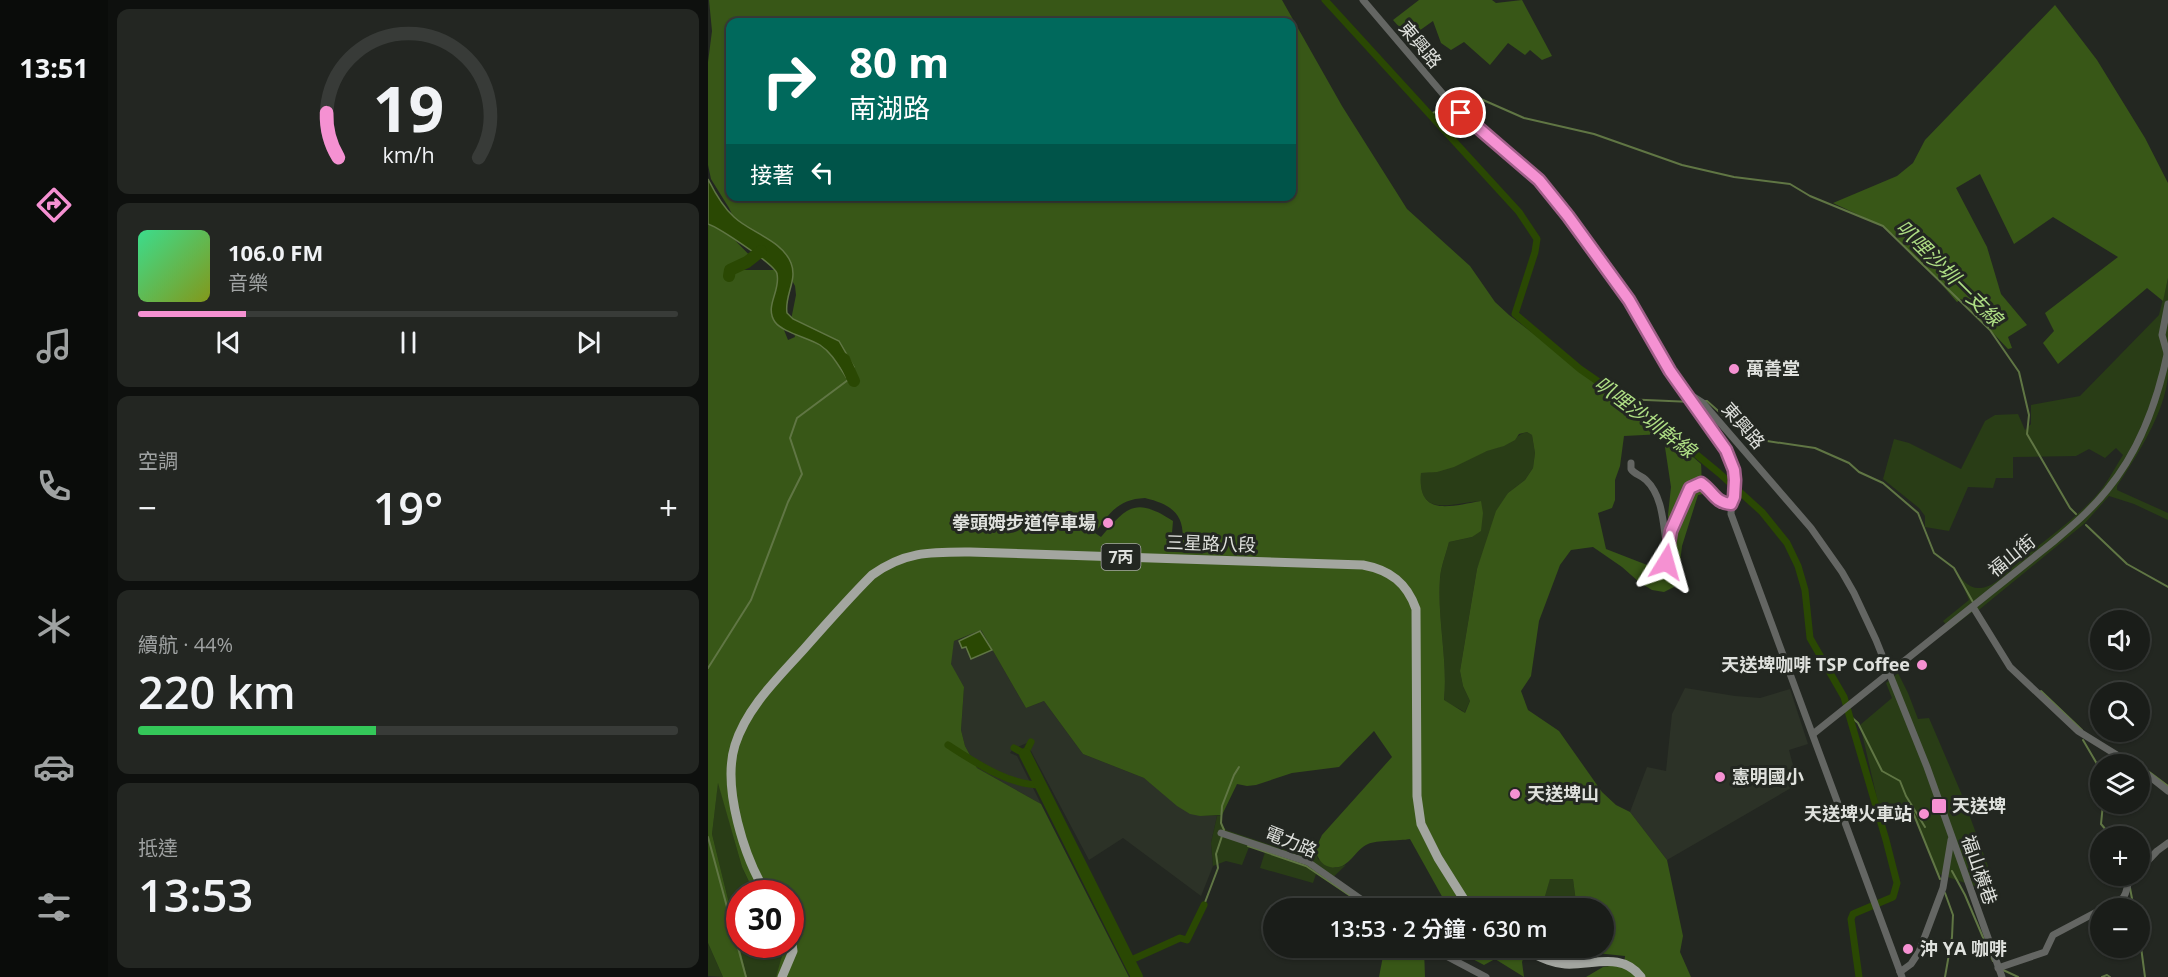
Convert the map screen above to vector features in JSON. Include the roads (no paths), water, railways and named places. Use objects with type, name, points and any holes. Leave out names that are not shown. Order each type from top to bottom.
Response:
[{"type":"main road","name":"三星路八段","points":[[760,880],[748,854],[732,788],[731,765],[735,745],[743,726],[758,701],[872,575],[887,565],[920,553],[970,552],[1363,565],[1377,567],[1393,575],[1407,590],[1416,609],[1417,796],[1421,824],[1438,858],[1463,898]]},
{"type":"main road","points":[[782,977],[791,958]]},
{"type":"main road","points":[[1542,958],[1566,964],[1616,962],[1628,965],[1641,977]]},
{"type":"street","name":"東興路","points":[[1363,0],[1454,107],[1524,166],[1550,193],[1629,300],[1670,371],[1686,392],[1703,403],[1824,544],[1854,593],[1876,640],[1888,673]]},
{"type":"street","name":"福山街","points":[[1813,734],[2066,531],[2107,490],[2130,456],[2156,399],[2168,352],[2162,334],[2168,304]]},
{"type":"street","points":[[1686,392],[1726,450],[1734,470],[1735,492],[1731,514],[1901,975],[1919,952],[1943,888],[1952,837]]},
{"type":"street","points":[[1631,463],[1634,474],[1647,480],[1655,492],[1662,512],[1668,559],[1666,562]]},
{"type":"street","points":[[1667,551],[1671,531],[1690,488],[1701,483],[1714,498],[1724,504],[1731,504]]},
{"type":"street","points":[[1973,607],[2010,666],[2079,731],[2116,754]]},
{"type":"street","name":"福山橫巷","points":[[1888,673],[1927,767],[2001,977]]},
{"type":"street","points":[[2150,777],[2168,791]]},
{"type":"street","name":"電力路","points":[[1221,833],[1308,862],[1359,898]]},
{"type":"street","points":[[2150,860],[2168,843]]},
{"type":"street","points":[[1947,865],[1963,869]]},
{"type":"street","points":[[1998,968],[2045,952],[2053,935],[2099,908],[2123,898],[2127,886]]},
{"type":"street","points":[[1450,958],[1486,977]]},
{"type":"waterway","name":"叭哩沙圳幹線","points":[[1325,0],[1519,212],[1537,239],[1515,314],[1580,369],[1658,423],[1719,473],[1762,512],[1787,543],[1798,566],[1805,590],[1810,638],[1844,697],[1897,883],[1893,897],[1853,914],[1851,919],[1859,977]]},
{"type":"waterway","name":"叭哩沙圳一支線","points":[[1457,99],[1468,95],[1474,96],[1524,118],[1594,134],[1682,165],[1734,177],[1790,184],[1810,196],[1883,226],[1990,330],[2019,372],[2029,415],[2027,434],[2070,508],[2076,514]]},
{"type":"waterway","name":"叭哩沙圳一支線","points":[[1431,114],[1444,107]]},
{"type":"waterway","points":[[729,276],[730,270],[747,262],[761,251]]},
{"type":"waterway","points":[[844,359],[854,381]]},
{"type":"waterway","points":[[708,668],[751,600],[788,502],[802,474],[790,438],[797,418],[852,377]]},
{"type":"waterway","points":[[1623,399],[1692,402]]},
{"type":"waterway","points":[[1703,401],[1707,401],[1725,417],[1767,441],[1815,448],[1849,463],[1859,472],[1883,483],[1918,513],[1934,553],[1954,568],[1974,604]]},
{"type":"waterway","name":"叭哩沙圳一支線","points":[[2086,525],[2127,564],[2168,587]]},
{"type":"waterway","points":[[2041,691],[2082,730]]},
{"type":"waterway","points":[[1849,715],[1858,723],[1882,771],[1900,781],[1906,796],[1925,827]]},
{"type":"waterway","points":[[2083,740],[2091,754]]},
{"type":"waterway","points":[[1025,754],[1031,742]]},
{"type":"waterway","points":[[948,745],[981,766],[1004,777],[1041,785]]},
{"type":"waterway","points":[[1014,748],[1025,754]]},
{"type":"waterway","points":[[1025,754],[1137,977]]},
{"type":"waterway","points":[[1204,905],[1218,868],[1216,854],[1224,830],[1221,823],[1222,806],[1239,767]]},
{"type":"waterway","points":[[2150,772],[2168,786]]},
{"type":"waterway","points":[[1910,805],[1940,879]]},
{"type":"waterway","points":[[2102,814],[2103,826]]},
{"type":"waterway","points":[[708,837],[746,977]]},
{"type":"waterway","points":[[1248,846],[1306,866],[1354,898]]},
{"type":"waterway","points":[[1952,871],[1965,895],[1993,961]]},
{"type":"waterway","points":[[2130,888],[2132,898]]},
{"type":"waterway","points":[[1945,893],[1953,915],[1952,937],[1945,977]]},
{"type":"waterway","points":[[1129,961],[1180,938],[1187,940],[1204,905]]},
{"type":"waterway","points":[[2142,958],[2145,977]]},
{"type":"waterway","points":[[2001,969],[2018,977]]},
{"type":"waterway","points":[[2102,977],[2107,975],[2110,977]]},
{"type":"place","name":"萬善堂","points":[[1734,369]]},
{"type":"place","name":"拳頭姆步道停車場","points":[[1108,523]]},
{"type":"place","name":"天送埤咖啡 TSP Coffee","points":[[1922,665]]},
{"type":"place","name":"憲明國小","points":[[1720,777]]},
{"type":"place","name":"天送埤山","points":[[1515,794]]},
{"type":"place","name":"天送埤","points":[[1939,806]]},
{"type":"place","name":"天送埤火車站","points":[[1924,814]]},
{"type":"place","name":"沖 YA 咖啡","points":[[1908,949]]}]
